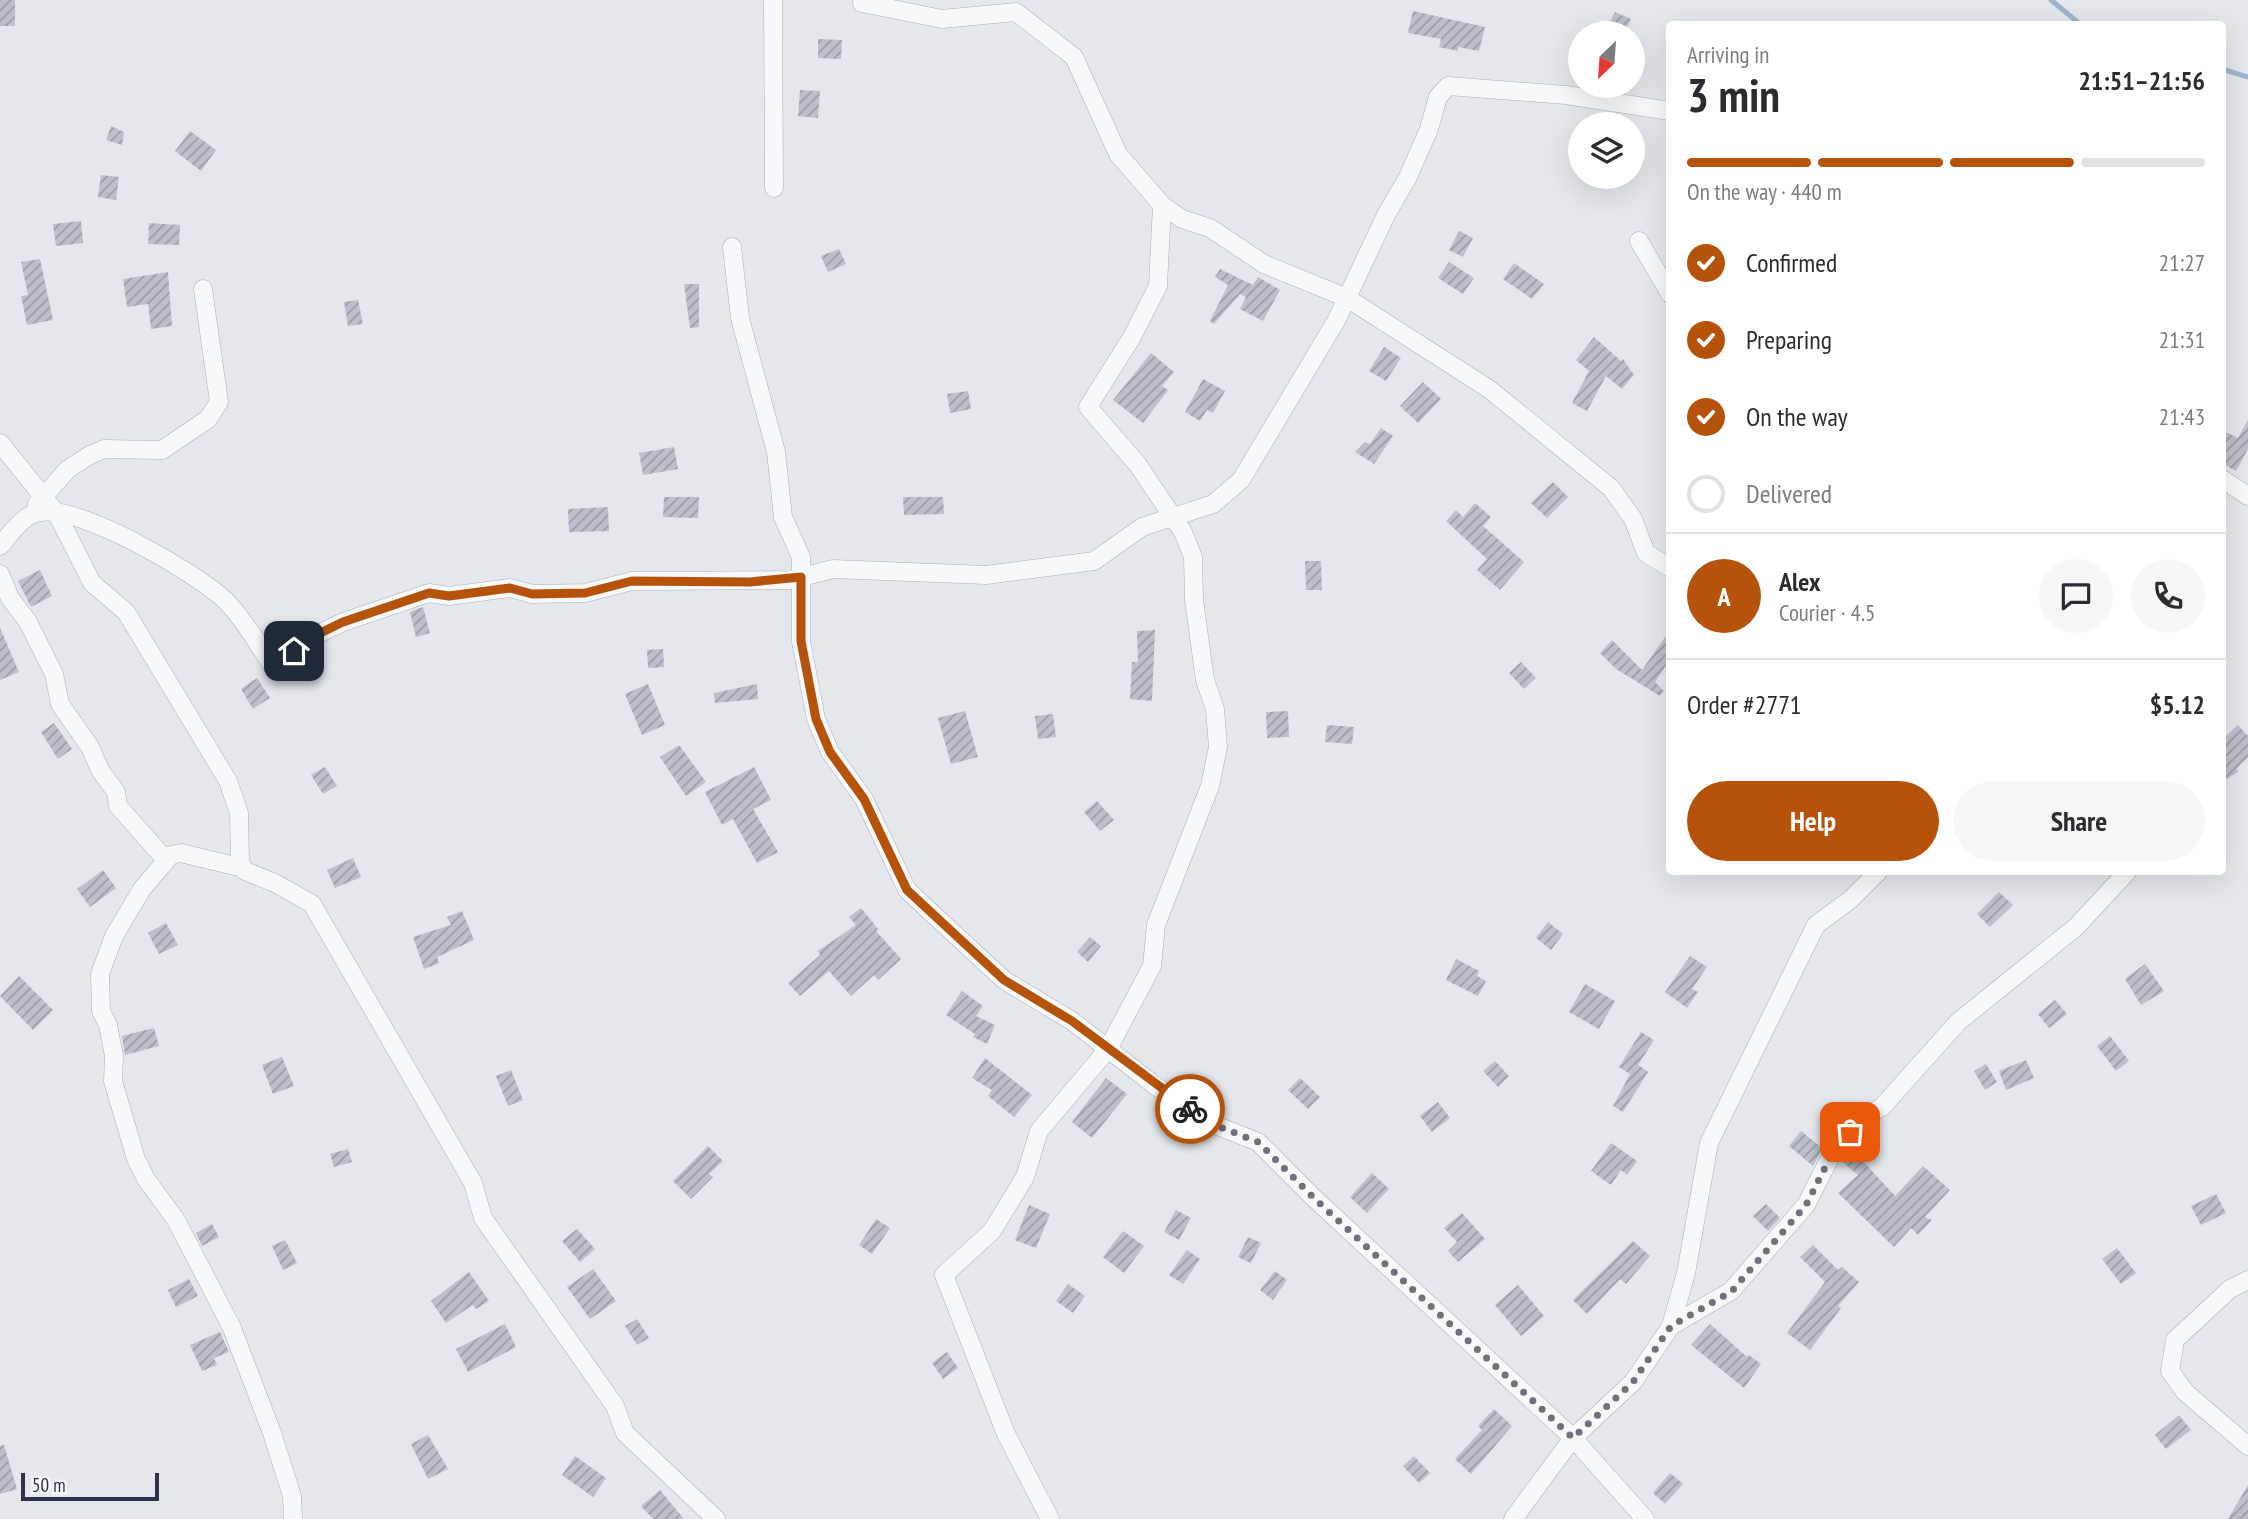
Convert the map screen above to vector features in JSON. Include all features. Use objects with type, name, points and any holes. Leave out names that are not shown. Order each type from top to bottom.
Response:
[{"type":"street","points":[[773,0],[774,188]]},
{"type":"street","points":[[862,3],[942,19],[1016,12],[1074,57],[1118,154],[1162,205],[1182,219],[1210,228],[1264,264],[1347,298],[1489,389],[1611,488],[1633,519],[1646,553],[1666,566]]},
{"type":"street","points":[[21,522],[38,512],[57,514],[107,528],[174,562],[225,600],[273,666],[314,636],[343,622],[429,593],[449,596],[510,588],[532,594],[585,593],[632,581],[750,582],[801,577],[833,569],[986,575],[1094,562],[1142,527],[1213,504],[1241,480],[1286,408],[1347,298],[1408,177],[1429,129],[1438,97],[1448,86],[1566,95],[1666,110]]},
{"type":"street","points":[[1050,1519],[1006,1434],[944,1275],[992,1231],[1025,1177],[1039,1131],[1108,1049],[1152,966],[1156,925],[1210,786],[1217,747],[1215,709],[1205,680],[1194,600],[1193,557],[1183,532],[1138,465],[1088,407],[1132,337],[1158,286],[1162,205]]},
{"type":"street","points":[[1639,242],[1666,287]]},
{"type":"street","points":[[732,247],[740,318],[776,452],[782,517],[801,557],[801,641],[816,719],[830,752],[864,799],[907,890],[1004,980],[1072,1021],[1210,1123],[1258,1142],[1315,1199],[1573,1438],[1645,1519]]},
{"type":"street","points":[[0,546],[68,469],[90,455],[104,449],[162,450],[208,419],[219,402],[204,289]]},
{"type":"street","points":[[0,443],[57,514],[92,583],[126,612],[228,781],[239,813],[240,863],[243,868]]},
{"type":"street","points":[[2226,482],[2248,496]]},
{"type":"street","points":[[0,574],[10,598],[28,622],[54,674],[60,704],[90,747],[100,770],[116,792],[118,806],[166,860]]},
{"type":"street","points":[[293,1519],[292,1496],[272,1433],[232,1328],[176,1220],[146,1179],[136,1158],[113,1081],[114,1056],[108,1025],[101,1011],[100,974],[114,936],[142,890],[166,860],[181,853],[243,868],[312,904],[473,1183],[483,1218],[615,1406],[625,1433],[716,1519]]},
{"type":"street","points":[[1513,1519],[1573,1438],[1633,1382],[1671,1326],[1686,1273],[1709,1143],[1816,925],[1851,899],[1875,875]]},
{"type":"street","points":[[1671,1326],[1731,1292],[1806,1205],[1835,1148],[1864,1117],[1882,1107],[1958,1022],[2076,927],[2124,875]]},
{"type":"street","points":[[2248,1280],[2230,1289],[2175,1339],[2170,1371],[2185,1392],[2248,1446]]},
{"type":"building","points":[[0,0],[15,0],[15,26],[0,26]]},
{"type":"building","points":[[1413,11],[1485,27],[1479,51],[1439,47],[1441,39],[1408,33]]},
{"type":"building","points":[[1615,12],[1631,19],[1630,21],[1610,21]]},
{"type":"building","points":[[818,39],[842,40],[841,59],[818,58]]},
{"type":"building","points":[[800,90],[820,91],[818,118],[798,116]]},
{"type":"building","points":[[111,126],[124,132],[122,145],[106,140]]},
{"type":"building","points":[[190,131],[216,150],[201,171],[175,151]]},
{"type":"building","points":[[101,175],[119,177],[116,200],[98,197]]},
{"type":"building","points":[[81,221],[83,243],[56,246],[53,224]]},
{"type":"building","points":[[149,223],[180,225],[179,245],[148,244]]},
{"type":"building","points":[[1459,231],[1473,238],[1463,257],[1449,250]]},
{"type":"building","points":[[839,249],[846,264],[828,272],[821,256]]},
{"type":"building","points":[[40,259],[53,320],[27,325],[21,296],[28,295],[21,262]]},
{"type":"building","points":[[1449,262],[1474,278],[1463,294],[1438,278]]},
{"type":"building","points":[[1514,263],[1544,284],[1532,299],[1503,279]]},
{"type":"building","points":[[1220,269],[1253,285],[1258,277],[1280,290],[1263,321],[1240,309],[1246,297],[1240,294],[1214,324],[1210,321],[1228,285],[1215,277]]},
{"type":"building","points":[[168,272],[172,326],[151,329],[148,304],[127,307],[123,279]]},
{"type":"building","points":[[684,284],[699,284],[699,327],[690,328]]},
{"type":"building","points":[[358,300],[363,324],[348,326],[344,302]]},
{"type":"building","points":[[1594,337],[1621,361],[1623,359],[1634,375],[1622,389],[1606,376],[1587,411],[1572,403],[1589,371],[1576,360]]},
{"type":"building","points":[[1384,347],[1401,358],[1386,381],[1369,371]]},
{"type":"building","points":[[1151,353],[1174,372],[1162,386],[1168,390],[1143,423],[1113,400]]},
{"type":"building","points":[[1203,379],[1225,391],[1213,413],[1207,410],[1200,421],[1185,412]]},
{"type":"building","points":[[1423,382],[1441,399],[1418,423],[1400,406]]},
{"type":"building","points":[[968,391],[971,409],[950,413],[947,394]]},
{"type":"building","points":[[2248,420],[2248,449],[2236,471],[2226,465],[2226,432],[2238,438]]},
{"type":"building","points":[[1381,428],[1393,436],[1374,464],[1355,452],[1365,442],[1370,444]]},
{"type":"building","points":[[674,447],[678,469],[643,475],[639,453]]},
{"type":"building","points":[[1553,482],[1568,497],[1547,518],[1531,503]]},
{"type":"building","points":[[664,497],[699,497],[698,518],[663,517]]},
{"type":"building","points":[[903,497],[943,497],[944,514],[904,515]]},
{"type":"building","points":[[1475,503],[1491,517],[1483,526],[1524,562],[1500,590],[1477,570],[1487,559],[1446,521],[1456,510],[1463,517]]},
{"type":"building","points":[[608,507],[609,531],[569,532],[568,509]]},
{"type":"building","points":[[1305,561],[1321,561],[1322,590],[1306,590]]},
{"type":"building","points":[[40,570],[52,596],[31,607],[18,581]]},
{"type":"building","points":[[423,607],[430,633],[416,637],[410,612]]},
{"type":"building","points":[[0,628],[19,672],[0,680]]},
{"type":"building","points":[[1155,630],[1152,701],[1130,699],[1132,662],[1138,662],[1137,631]]},
{"type":"building","points":[[1666,636],[1666,666],[1655,682],[1664,691],[1660,696],[1616,669],[1600,653],[1612,640],[1642,670]]},
{"type":"building","points":[[663,649],[664,667],[648,668],[647,650]]},
{"type":"building","points":[[1521,662],[1536,678],[1524,689],[1509,673]]},
{"type":"building","points":[[257,678],[270,698],[253,709],[241,689]]},
{"type":"building","points":[[648,684],[665,725],[642,735],[625,694]]},
{"type":"building","points":[[757,684],[758,699],[715,703],[714,693]]},
{"type":"building","points":[[965,711],[978,757],[951,764],[938,718]]},
{"type":"building","points":[[1288,711],[1289,737],[1267,738],[1266,712]]},
{"type":"building","points":[[1053,714],[1056,737],[1038,739],[1035,716]]},
{"type":"building","points":[[54,723],[72,749],[58,759],[41,732]]},
{"type":"building","points":[[1327,725],[1354,727],[1352,744],[1325,742]]},
{"type":"building","points":[[2238,725],[2248,736],[2248,757],[2237,768],[2238,772],[2226,780],[2226,736]]},
{"type":"building","points":[[679,745],[706,782],[686,796],[660,757]]},
{"type":"building","points":[[325,767],[337,786],[323,794],[311,775]]},
{"type":"building","points":[[754,767],[771,800],[753,809],[778,852],[757,863],[733,819],[722,825],[705,792]]},
{"type":"building","points":[[1097,801],[1114,820],[1100,831],[1084,812]]},
{"type":"building","points":[[353,858],[361,877],[335,888],[327,870]]},
{"type":"building","points":[[103,870],[116,888],[90,907],[77,889]]},
{"type":"building","points":[[1999,892],[2013,905],[1990,927],[1977,914]]},
{"type":"building","points":[[861,908],[878,929],[876,931],[901,959],[878,980],[874,975],[851,996],[829,971],[800,996],[788,983],[820,955],[818,951],[856,925],[849,917]]},
{"type":"building","points":[[462,911],[474,940],[437,957],[439,963],[424,969],[413,937],[451,925],[447,917]]},
{"type":"building","points":[[1548,922],[1563,934],[1551,950],[1536,938]]},
{"type":"building","points":[[166,923],[178,945],[159,954],[148,933]]},
{"type":"building","points":[[1090,937],[1101,946],[1088,962],[1077,952]]},
{"type":"building","points":[[1690,956],[1707,967],[1692,989],[1698,992],[1687,1008],[1665,992]]},
{"type":"building","points":[[1456,959],[1479,971],[1477,976],[1486,981],[1478,996],[1446,980]]},
{"type":"building","points":[[2145,964],[2164,991],[2141,1005],[2125,979]]},
{"type":"building","points":[[19,976],[53,1010],[33,1030],[0,996]]},
{"type":"building","points":[[1585,984],[1615,1001],[1599,1029],[1569,1012]]},
{"type":"building","points":[[962,991],[983,1006],[976,1016],[995,1025],[987,1044],[973,1037],[975,1034],[946,1015]]},
{"type":"building","points":[[2055,1000],[2067,1014],[2049,1028],[2038,1014]]},
{"type":"building","points":[[154,1028],[159,1046],[125,1055],[122,1036]]},
{"type":"building","points":[[1641,1032],[1654,1040],[1638,1065],[1648,1072],[1623,1112],[1613,1106],[1630,1074],[1619,1067]]},
{"type":"building","points":[[2110,1036],[2129,1061],[2116,1071],[2097,1046]]},
{"type":"building","points":[[282,1057],[294,1086],[273,1094],[262,1065]]},
{"type":"building","points":[[985,1058],[1032,1095],[1014,1117],[988,1096],[992,1090],[972,1078]]},
{"type":"building","points":[[2026,1060],[2034,1078],[2006,1090],[1999,1071]]},
{"type":"building","points":[[1495,1061],[1509,1076],[1498,1087],[1483,1071]]},
{"type":"building","points":[[1986,1064],[1997,1082],[1985,1090],[1974,1071]]},
{"type":"building","points":[[511,1070],[523,1100],[508,1106],[496,1076]]},
{"type":"building","points":[[1106,1078],[1127,1094],[1092,1138],[1072,1122]]},
{"type":"building","points":[[1300,1078],[1320,1097],[1308,1109],[1288,1090]]},
{"type":"building","points":[[1438,1102],[1450,1118],[1432,1132],[1420,1116]]},
{"type":"building","points":[[1801,1131],[1822,1148],[1813,1166],[1789,1146]]},
{"type":"building","points":[[1611,1143],[1637,1161],[1627,1175],[1621,1170],[1611,1185],[1591,1171]]},
{"type":"building","points":[[708,1146],[723,1161],[709,1174],[713,1177],[691,1199],[673,1181]]},
{"type":"building","points":[[1851,1148],[1895,1196],[1923,1166],[1950,1190],[1925,1217],[1932,1220],[1918,1235],[1911,1228],[1894,1247],[1838,1193],[1858,1175],[1841,1161]]},
{"type":"building","points":[[348,1149],[352,1162],[334,1167],[330,1154]]},
{"type":"building","points":[[1372,1173],[1389,1189],[1367,1213],[1350,1197]]},
{"type":"building","points":[[2216,1194],[2226,1213],[2201,1225],[2191,1206]]},
{"type":"building","points":[[1766,1204],[1780,1218],[1768,1231],[1753,1216]]},
{"type":"building","points":[[1029,1205],[1050,1214],[1036,1248],[1015,1240]]},
{"type":"building","points":[[1176,1210],[1191,1218],[1179,1240],[1164,1232]]},
{"type":"building","points":[[1462,1213],[1485,1239],[1458,1262],[1448,1251],[1457,1242],[1444,1228]]},
{"type":"building","points":[[876,1219],[890,1228],[872,1254],[859,1245]]},
{"type":"building","points":[[212,1224],[219,1237],[202,1246],[196,1233]]},
{"type":"building","points":[[577,1229],[595,1249],[580,1262],[562,1241]]},
{"type":"building","points":[[1123,1231],[1144,1246],[1124,1273],[1103,1257]]},
{"type":"building","points":[[1248,1237],[1261,1243],[1251,1263],[1238,1257]]},
{"type":"building","points":[[285,1240],[297,1263],[283,1270],[272,1246]]},
{"type":"building","points":[[1633,1241],[1650,1256],[1626,1284],[1620,1279],[1587,1314],[1573,1300]]},
{"type":"building","points":[[1813,1245],[1838,1270],[1842,1267],[1859,1282],[1838,1306],[1841,1308],[1810,1350],[1787,1333],[1825,1282],[1800,1257]]},
{"type":"building","points":[[2117,1248],[2136,1273],[2121,1284],[2102,1259]]},
{"type":"building","points":[[1187,1250],[1200,1259],[1183,1284],[1169,1275]]},
{"type":"building","points":[[593,1269],[616,1301],[590,1319],[567,1287]]},
{"type":"building","points":[[1275,1271],[1287,1280],[1273,1300],[1260,1290]]},
{"type":"building","points":[[469,1272],[489,1301],[476,1309],[473,1305],[446,1323],[431,1301]]},
{"type":"building","points":[[189,1279],[198,1296],[176,1307],[168,1290]]},
{"type":"building","points":[[1068,1284],[1085,1296],[1073,1313],[1056,1301]]},
{"type":"building","points":[[1518,1285],[1544,1316],[1521,1336],[1495,1305]]},
{"type":"building","points":[[637,1319],[649,1338],[637,1345],[625,1326]]},
{"type":"building","points":[[505,1324],[516,1347],[468,1372],[456,1349]]},
{"type":"building","points":[[1710,1324],[1747,1357],[1749,1355],[1761,1364],[1744,1388],[1691,1345]]},
{"type":"building","points":[[220,1332],[229,1352],[214,1358],[217,1365],[202,1371],[190,1345]]},
{"type":"building","points":[[947,1352],[958,1368],[943,1379],[932,1363]]},
{"type":"building","points":[[1494,1409],[1512,1426],[1471,1474],[1455,1459],[1482,1430],[1478,1426]]},
{"type":"building","points":[[2179,1415],[2191,1430],[2166,1449],[2155,1435]]},
{"type":"building","points":[[428,1435],[448,1469],[428,1479],[411,1444]]},
{"type":"building","points":[[4,1445],[17,1489],[0,1494],[0,1446]]},
{"type":"building","points":[[575,1456],[606,1478],[593,1497],[562,1475]]},
{"type":"building","points":[[1414,1456],[1430,1473],[1419,1483],[1403,1466]]},
{"type":"building","points":[[1670,1473],[1683,1484],[1665,1504],[1653,1493]]},
{"type":"building","points":[[2248,1485],[2248,1519],[2228,1519]]},
{"type":"building","points":[[660,1490],[684,1519],[653,1519],[641,1506]]},
{"type":"waterway","points":[[2051,0],[2076,21]]},
{"type":"waterway","points":[[2226,70],[2248,77]]},
{"type":"way so far","points":[[1190,1109],[1210,1123],[1258,1142],[1315,1199],[1573,1438],[1633,1382],[1671,1326],[1731,1292],[1806,1205],[1835,1148],[1850,1132]]},
{"type":"route","points":[[294,651],[314,636],[343,622],[429,593],[449,596],[510,588],[532,594],[585,593],[632,581],[750,582],[801,577],[801,641],[816,719],[830,752],[864,799],[888,855],[907,890],[1004,980],[1072,1021],[1190,1109]]}]
